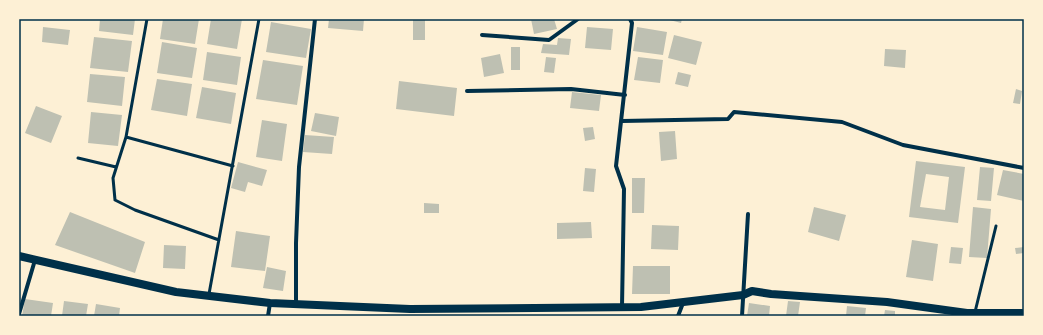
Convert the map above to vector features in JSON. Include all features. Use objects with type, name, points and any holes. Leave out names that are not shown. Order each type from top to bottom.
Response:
[{"type":"main road","points":[[19,256],[176,292],[296,305],[410,308],[641,307],[743,295],[752,291],[771,294],[887,302],[970,314],[1024,313]]},
{"type":"street","points":[[296,305],[296,243],[299,166],[315,19]]},
{"type":"street","points":[[482,35],[549,40],[578,19]]},
{"type":"street","points":[[622,307],[624,189],[616,166],[632,23],[630,19]]},
{"type":"street","points":[[467,91],[570,89],[625,95]]},
{"type":"street","points":[[622,121],[728,119],[734,112],[842,122],[903,145],[1024,168]]},
{"type":"street","points":[[742,316],[748,214]]},
{"type":"street","points":[[19,314],[35,260]]},
{"type":"street","points":[[678,316],[684,302]]},
{"type":"street","points":[[268,316],[270,303]]},
{"type":"lane","points":[[148,19],[126,137],[113,178],[115,200],[135,210],[219,240]]},
{"type":"lane","points":[[209,296],[259,19]]},
{"type":"lane","points":[[126,137],[233,166]]},
{"type":"lane","points":[[78,158],[116,167]]},
{"type":"lane","points":[[970,314],[996,226]]},
{"type":"building","points":[[100,19],[135,19],[133,35],[99,31]]},
{"type":"building","points":[[163,19],[199,19],[195,44],[160,39]]},
{"type":"building","points":[[211,19],[242,19],[237,49],[207,44]]},
{"type":"building","points":[[329,19],[364,19],[363,31],[328,28]]},
{"type":"building","points":[[413,19],[425,19],[425,40],[413,40]]},
{"type":"building","points":[[531,19],[554,19],[557,29],[534,34]]},
{"type":"building","points":[[666,19],[682,19],[681,23]]},
{"type":"building","points":[[271,22],[311,29],[306,58],[266,52]]},
{"type":"building","points":[[43,27],[70,30],[68,45],[42,42]]},
{"type":"building","points":[[587,27],[613,29],[611,50],[585,48]]},
{"type":"building","points":[[637,27],[667,32],[663,55],[633,51]]},
{"type":"building","points":[[674,35],[702,42],[696,65],[668,58]]},
{"type":"building","points":[[94,37],[132,41],[128,72],[90,68]]},
{"type":"building","points":[[558,38],[571,39],[569,55],[541,53],[543,44],[557,45]]},
{"type":"building","points":[[162,42],[197,48],[192,78],[157,73]]},
{"type":"building","points":[[511,47],[520,47],[520,70],[511,70]]},
{"type":"building","points":[[885,49],[906,50],[905,68],[884,66]]},
{"type":"building","points":[[207,52],[241,57],[237,85],[203,80]]},
{"type":"building","points":[[500,54],[504,73],[484,77],[481,58]]},
{"type":"building","points":[[546,57],[556,58],[554,73],[544,72]]},
{"type":"building","points":[[638,57],[663,60],[660,83],[634,80]]},
{"type":"building","points":[[263,60],[303,66],[297,105],[256,99]]},
{"type":"building","points":[[678,72],[691,75],[688,87],[675,84]]},
{"type":"building","points":[[90,74],[125,77],[122,106],[87,102]]},
{"type":"building","points":[[157,79],[192,84],[187,116],[151,110]]},
{"type":"building","points":[[399,81],[457,88],[454,116],[396,109]]},
{"type":"building","points":[[202,87],[236,93],[231,124],[196,118]]},
{"type":"building","points":[[1016,89],[1022,91],[1020,104],[1013,103]]},
{"type":"building","points":[[572,92],[601,95],[599,111],[570,108]]},
{"type":"building","points":[[36,106],[62,116],[51,143],[25,133]]},
{"type":"building","points":[[91,112],[122,115],[118,146],[88,143]]},
{"type":"building","points":[[315,113],[339,117],[336,136],[311,131]]},
{"type":"building","points":[[262,120],[287,124],[282,161],[256,157]]},
{"type":"building","points":[[593,127],[595,139],[585,141],[583,128]]},
{"type":"building","points":[[675,131],[677,159],[661,161],[659,132]]},
{"type":"building","points":[[305,135],[334,137],[332,154],[303,152]]},
{"type":"building","points":[[916,161],[965,167],[958,223],[909,217]],"holes":[[[926,174],[949,177],[945,210],[920,207]]]},
{"type":"building","points":[[238,162],[267,170],[262,186],[248,182],[245,192],[231,188]]},
{"type":"building","points":[[980,167],[994,168],[991,201],[977,200]]},
{"type":"building","points":[[585,168],[596,169],[594,192],[583,191]]},
{"type":"building","points":[[1003,170],[1024,174],[1024,201],[997,195]]},
{"type":"building","points":[[632,178],[645,178],[644,213],[632,213]]},
{"type":"building","points":[[424,203],[439,204],[439,213],[424,213]]},
{"type":"building","points":[[814,207],[846,215],[839,241],[808,232]]},
{"type":"building","points":[[973,207],[991,209],[987,258],[969,257]]},
{"type":"building","points":[[70,212],[145,242],[135,273],[55,245]]},
{"type":"building","points":[[591,222],[592,238],[557,239],[557,223]]},
{"type":"building","points":[[652,225],[679,226],[678,250],[651,249]]},
{"type":"building","points":[[236,231],[270,236],[265,271],[231,267]]},
{"type":"building","points":[[912,240],[938,244],[933,281],[906,277]]},
{"type":"building","points":[[164,245],[186,246],[185,269],[163,268]]},
{"type":"building","points":[[951,247],[963,248],[961,264],[949,263]]},
{"type":"building","points":[[1024,247],[1024,253],[1016,254],[1015,248]]},
{"type":"building","points":[[633,266],[670,266],[670,294],[632,294]]},
{"type":"building","points":[[267,267],[286,271],[283,291],[263,288]]},
{"type":"building","points":[[25,299],[53,303],[51,316],[22,316]]},
{"type":"building","points":[[64,301],[88,304],[86,316],[62,316]]},
{"type":"building","points":[[788,301],[800,302],[798,316],[786,316]]},
{"type":"building","points":[[749,303],[770,306],[769,316],[747,316]]},
{"type":"building","points":[[96,304],[120,308],[119,316],[94,316]]},
{"type":"building","points":[[847,306],[866,308],[865,316],[846,316]]},
{"type":"building","points":[[885,310],[895,311],[895,316],[884,316]]}]
